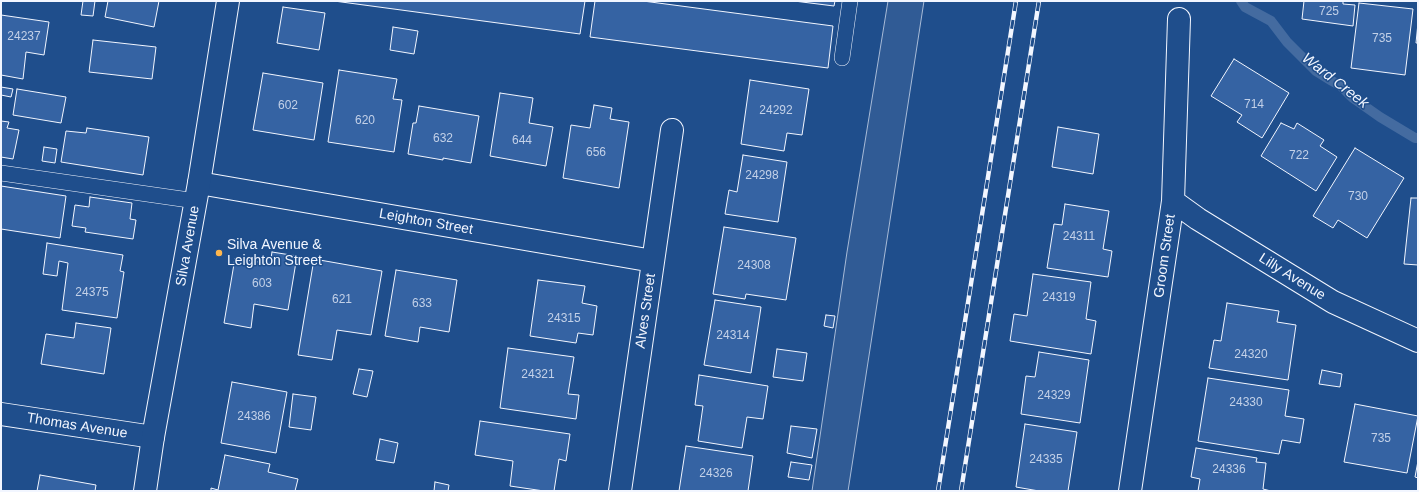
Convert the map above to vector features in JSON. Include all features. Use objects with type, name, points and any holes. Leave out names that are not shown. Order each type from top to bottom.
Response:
[{"type":"street","name":"Silva Avenue","points":[[145,491],[153,437],[198,192],[228,1]]},
{"type":"street","name":"Groom Street","points":[[1130,491],[1173,201],[1179,19]]},
{"type":"street","name":"Alves Street","points":[[620,491],[672,130]]},
{"type":"street","name":"Leighton Street","points":[[198,192],[653,261]]},
{"type":"street","name":"Lilly Avenue","points":[[1173,201],[1198,219],[1333,302],[1418,341]]},
{"type":"street","name":"Thomas Avenue","points":[[1,414],[153,437]]},
{"type":"lane","points":[[842,58],[850,1]]},
{"type":"lane","points":[[1,173],[198,192]]},
{"type":"shaded area","points":[[888,1],[924,1],[848,491],[812,491],[847,252]]},
{"type":"building","points":[[83,1],[95,1],[93,16],[81,15]]},
{"type":"building","points":[[108,1],[159,1],[154,27],[105,17]]},
{"type":"building","points":[[334,1],[585,1],[580,34]]},
{"type":"building","points":[[595,1],[643,1],[833,26],[828,68],[590,37]]},
{"type":"building","points":[[794,1],[835,1],[834,6]]},
{"type":"building","points":[[1304,1],[1343,1],[1343,4],[1355,5],[1353,26],[1302,19]]},
{"type":"building","points":[[1359,3],[1413,9],[1405,75],[1351,68]]},
{"type":"building","points":[[283,7],[325,13],[319,50],[277,43]]},
{"type":"building","points":[[1,15],[49,22],[44,55],[26,52],[23,79],[1,75]]},
{"type":"building","points":[[1418,23],[1418,43],[1416,43]]},
{"type":"building","points":[[393,27],[418,31],[414,54],[390,50]]},
{"type":"building","points":[[93,40],[156,47],[152,79],[89,72]]},
{"type":"building","points":[[1234,59],[1289,93],[1262,138],[1237,122],[1242,115],[1211,96]]},
{"type":"building","points":[[339,70],[397,79],[393,99],[402,100],[394,152],[328,142]]},
{"type":"building","points":[[263,73],[323,83],[314,140],[253,130]]},
{"type":"building","points":[[750,80],[809,89],[802,135],[787,133],[784,151],[741,144]]},
{"type":"building","points":[[1,87],[13,89],[11,97],[1,95]]},
{"type":"building","points":[[17,89],[66,97],[61,123],[13,115]]},
{"type":"building","points":[[500,93],[533,98],[529,123],[553,127],[546,166],[490,156]]},
{"type":"building","points":[[594,105],[612,108],[610,119],[629,122],[619,188],[563,178],[571,125],[590,128]]},
{"type":"building","points":[[419,106],[479,116],[471,163],[408,154],[413,123],[416,123]]},
{"type":"building","points":[[1,121],[9,122],[7,128],[19,130],[13,159],[1,157]]},
{"type":"building","points":[[1281,123],[1294,129],[1297,123],[1324,140],[1320,146],[1337,157],[1316,191],[1261,156]]},
{"type":"building","points":[[1058,127],[1099,134],[1093,174],[1052,167]]},
{"type":"building","points":[[87,128],[149,137],[143,175],[61,162],[66,131],[86,133]]},
{"type":"building","points":[[44,147],[57,149],[55,163],[42,161]]},
{"type":"building","points":[[1355,148],[1404,178],[1367,238],[1338,220],[1333,228],[1313,216]]},
{"type":"building","points":[[743,155],[787,162],[778,222],[725,214],[729,190],[737,192]]},
{"type":"building","points":[[1,186],[66,196],[60,238],[1,229]]},
{"type":"building","points":[[90,197],[132,203],[130,219],[136,220],[133,239],[85,232],[86,228],[72,226],[75,205],[89,207]]},
{"type":"building","points":[[1411,198],[1418,198],[1418,265],[1404,264]]},
{"type":"building","points":[[1065,204],[1109,211],[1103,249],[1112,251],[1108,277],[1047,268],[1054,224],[1062,225]]},
{"type":"building","points":[[724,227],[796,238],[786,300],[746,294],[745,299],[713,294]]},
{"type":"building","points":[[47,243],[123,255],[120,271],[124,272],[117,318],[62,310],[68,263],[59,261],[57,276],[43,274]]},
{"type":"building","points":[[272,252],[297,256],[288,310],[254,304],[251,328],[224,323],[235,258],[270,264]]},
{"type":"building","points":[[314,259],[382,271],[371,335],[337,330],[332,360],[298,355]]},
{"type":"building","points":[[396,270],[457,280],[449,332],[420,327],[418,342],[385,336]]},
{"type":"building","points":[[1033,274],[1091,282],[1086,319],[1096,321],[1091,354],[1010,341],[1014,314],[1027,316]]},
{"type":"building","points":[[538,280],[585,286],[582,303],[597,306],[593,335],[578,333],[576,343],[530,336]]},
{"type":"building","points":[[715,300],[761,307],[751,373],[704,365]]},
{"type":"building","points":[[1227,303],[1279,311],[1277,322],[1296,325],[1288,380],[1209,368],[1214,340],[1221,341]]},
{"type":"building","points":[[826,315],[835,316],[833,328],[824,326]]},
{"type":"building","points":[[76,323],[111,328],[104,374],[41,364],[46,334],[74,338]]},
{"type":"building","points":[[508,348],[574,357],[568,394],[579,395],[576,419],[500,408]]},
{"type":"building","points":[[777,349],[807,353],[803,381],[773,377]]},
{"type":"building","points":[[1039,352],[1089,360],[1080,423],[1021,414],[1026,376],[1035,377]]},
{"type":"building","points":[[359,369],[373,371],[367,397],[353,394]]},
{"type":"building","points":[[1322,370],[1342,374],[1340,387],[1319,384]]},
{"type":"building","points":[[699,375],[768,386],[763,419],[747,417],[742,448],[698,441],[703,406],[695,405]]},
{"type":"building","points":[[1208,378],[1289,390],[1285,416],[1304,419],[1300,443],[1282,440],[1279,454],[1198,441]]},
{"type":"building","points":[[232,382],[287,392],[276,453],[221,443]]},
{"type":"building","points":[[293,394],[316,397],[311,430],[289,427]]},
{"type":"building","points":[[1355,404],[1418,416],[1407,473],[1344,462]]},
{"type":"building","points":[[480,421],[570,434],[566,461],[559,459],[554,491],[510,486],[513,461],[475,455]]},
{"type":"building","points":[[1025,424],[1077,432],[1068,491],[1039,491],[1016,487]]},
{"type":"building","points":[[791,426],[817,429],[812,458],[787,453]]},
{"type":"building","points":[[380,439],[398,443],[394,463],[376,460]]},
{"type":"building","points":[[686,446],[753,456],[748,491],[679,491]]},
{"type":"building","points":[[1196,448],[1257,458],[1256,462],[1266,463],[1263,489],[1271,491],[1198,491],[1200,479],[1191,477]]},
{"type":"building","points":[[225,455],[270,464],[268,472],[298,479],[295,491],[211,491],[211,488],[218,490]]},
{"type":"building","points":[[1418,461],[1418,478],[1415,477]]},
{"type":"building","points":[[791,462],[812,465],[809,480],[788,477]]},
{"type":"building","points":[[40,475],[96,485],[95,491],[37,491]]},
{"type":"building","points":[[435,482],[449,485],[448,491],[434,491]]},
{"type":"waterway","name":"Ward Creek","points":[[1241,1],[1245,7],[1271,21],[1287,42],[1316,71],[1341,86],[1353,98],[1380,117],[1415,138],[1418,138]]},
{"type":"railway","points":[[938,491],[1016,1]]},
{"type":"railway","points":[[961,491],[1039,1]]},
{"type":"place","name":"Silva Avenue & Leighton Street","points":[[219,253]]}]
